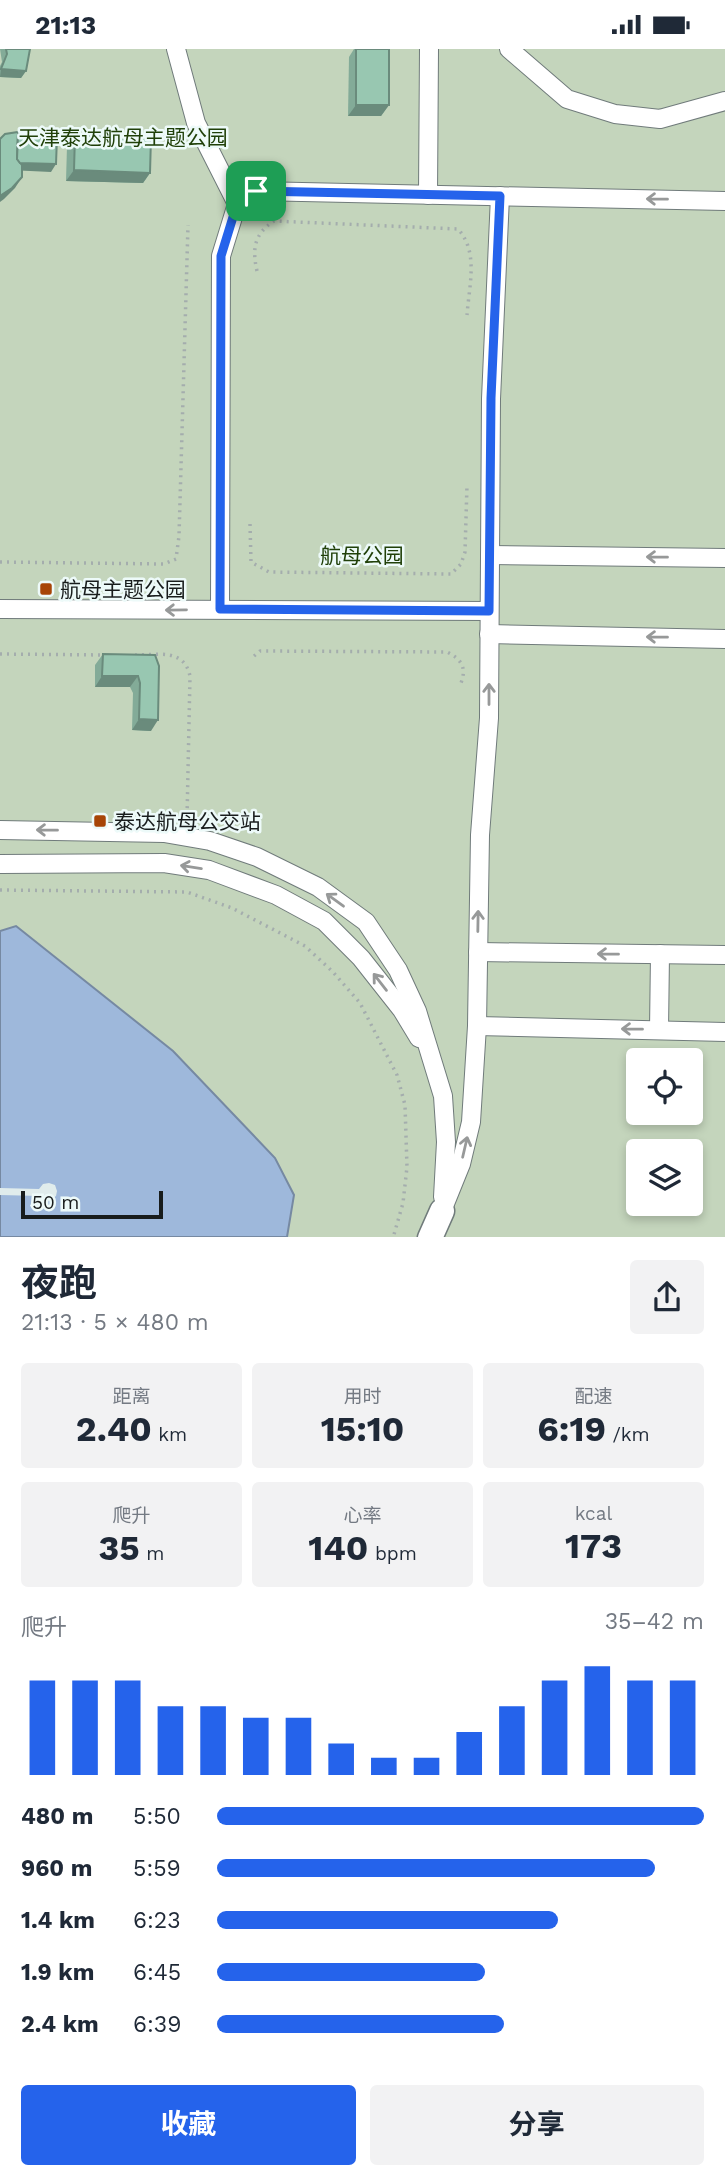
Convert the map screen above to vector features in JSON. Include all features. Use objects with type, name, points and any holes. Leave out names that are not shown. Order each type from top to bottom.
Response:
[{"type":"main road","points":[[430,1237],[442,1212]]},
{"type":"street","points":[[176,49],[196,123],[237,204]]},
{"type":"street","points":[[428,195],[429,49]]},
{"type":"street","points":[[509,49],[567,99],[615,114],[660,118],[725,101]]},
{"type":"street","points":[[220,609],[221,256],[237,204],[256,191],[725,201]]},
{"type":"street","points":[[442,1212],[461,1164],[471,1122],[477,1026],[480,835],[489,718],[491,398],[500,196]]},
{"type":"street","points":[[490,555],[725,558]]},
{"type":"street","points":[[0,608],[489,611]]},
{"type":"street","points":[[489,634],[725,639]]},
{"type":"street","points":[[0,830],[164,833],[190,836],[257,857],[318,887],[366,922],[398,970],[417,1011],[443,1096],[446,1142],[442,1212]]},
{"type":"street","points":[[0,864],[164,863],[209,870],[276,895],[324,921],[361,958],[402,1010],[431,1059]]},
{"type":"street","points":[[478,952],[725,955]]},
{"type":"street","points":[[659,1030],[660,954]]},
{"type":"street","points":[[477,1026],[725,1032]]},
{"type":"path","points":[[257,271],[255,243],[260,231],[274,221],[458,229],[469,244],[471,254],[467,315]]},
{"type":"path","points":[[0,562],[164,564],[176,559],[179,536],[188,225]]},
{"type":"path","points":[[250,524],[251,562],[269,572],[451,574],[461,564],[465,552],[467,485]]},
{"type":"path","points":[[254,656],[260,651],[447,652],[460,658],[465,673],[461,683]]},
{"type":"path","points":[[0,654],[113,655]]},
{"type":"path","points":[[126,655],[172,655],[188,665],[187,821]]},
{"type":"path","points":[[0,890],[187,892],[232,908],[305,946],[360,1003],[397,1075],[405,1105],[407,1167],[402,1203],[393,1237]]},
{"type":"green space","name":"航母公园","points":[[0,49],[725,49],[725,1237],[0,1237]]},
{"type":"water","points":[[16,926],[173,1051],[275,1158],[294,1195],[287,1237],[0,1237],[0,931]]},
{"type":"pier","points":[[43,1184],[55,1185],[57,1191],[56,1196],[49,1201],[40,1196],[0,1195],[0,1188],[39,1189]]},
{"type":"building","points":[[6,49],[30,49],[26,71],[1,69],[7,54]]},
{"type":"building","points":[[356,49],[389,49],[389,105],[356,105]]},
{"type":"building","points":[[18,132],[17,159],[22,165],[22,177],[0,196],[0,139],[5,134]]},
{"type":"building","points":[[18,135],[57,137],[56,164],[20,163],[17,159]]},
{"type":"building","points":[[75,135],[151,137],[150,173],[74,170]]},
{"type":"building","points":[[103,654],[155,655],[159,666],[158,720],[139,719],[138,676],[102,676]]},
{"type":"place","name":"航母主题公园","points":[[46,589]]},
{"type":"place","name":"泰达航母公交站","points":[[100,821]]},
{"type":"route","points":[[256,191],[500,196],[491,398],[489,611],[220,609],[221,256],[237,204],[256,191]]},
{"type":"park label","name":"天津泰达航母主题公园","points":[[123,137]]}]
